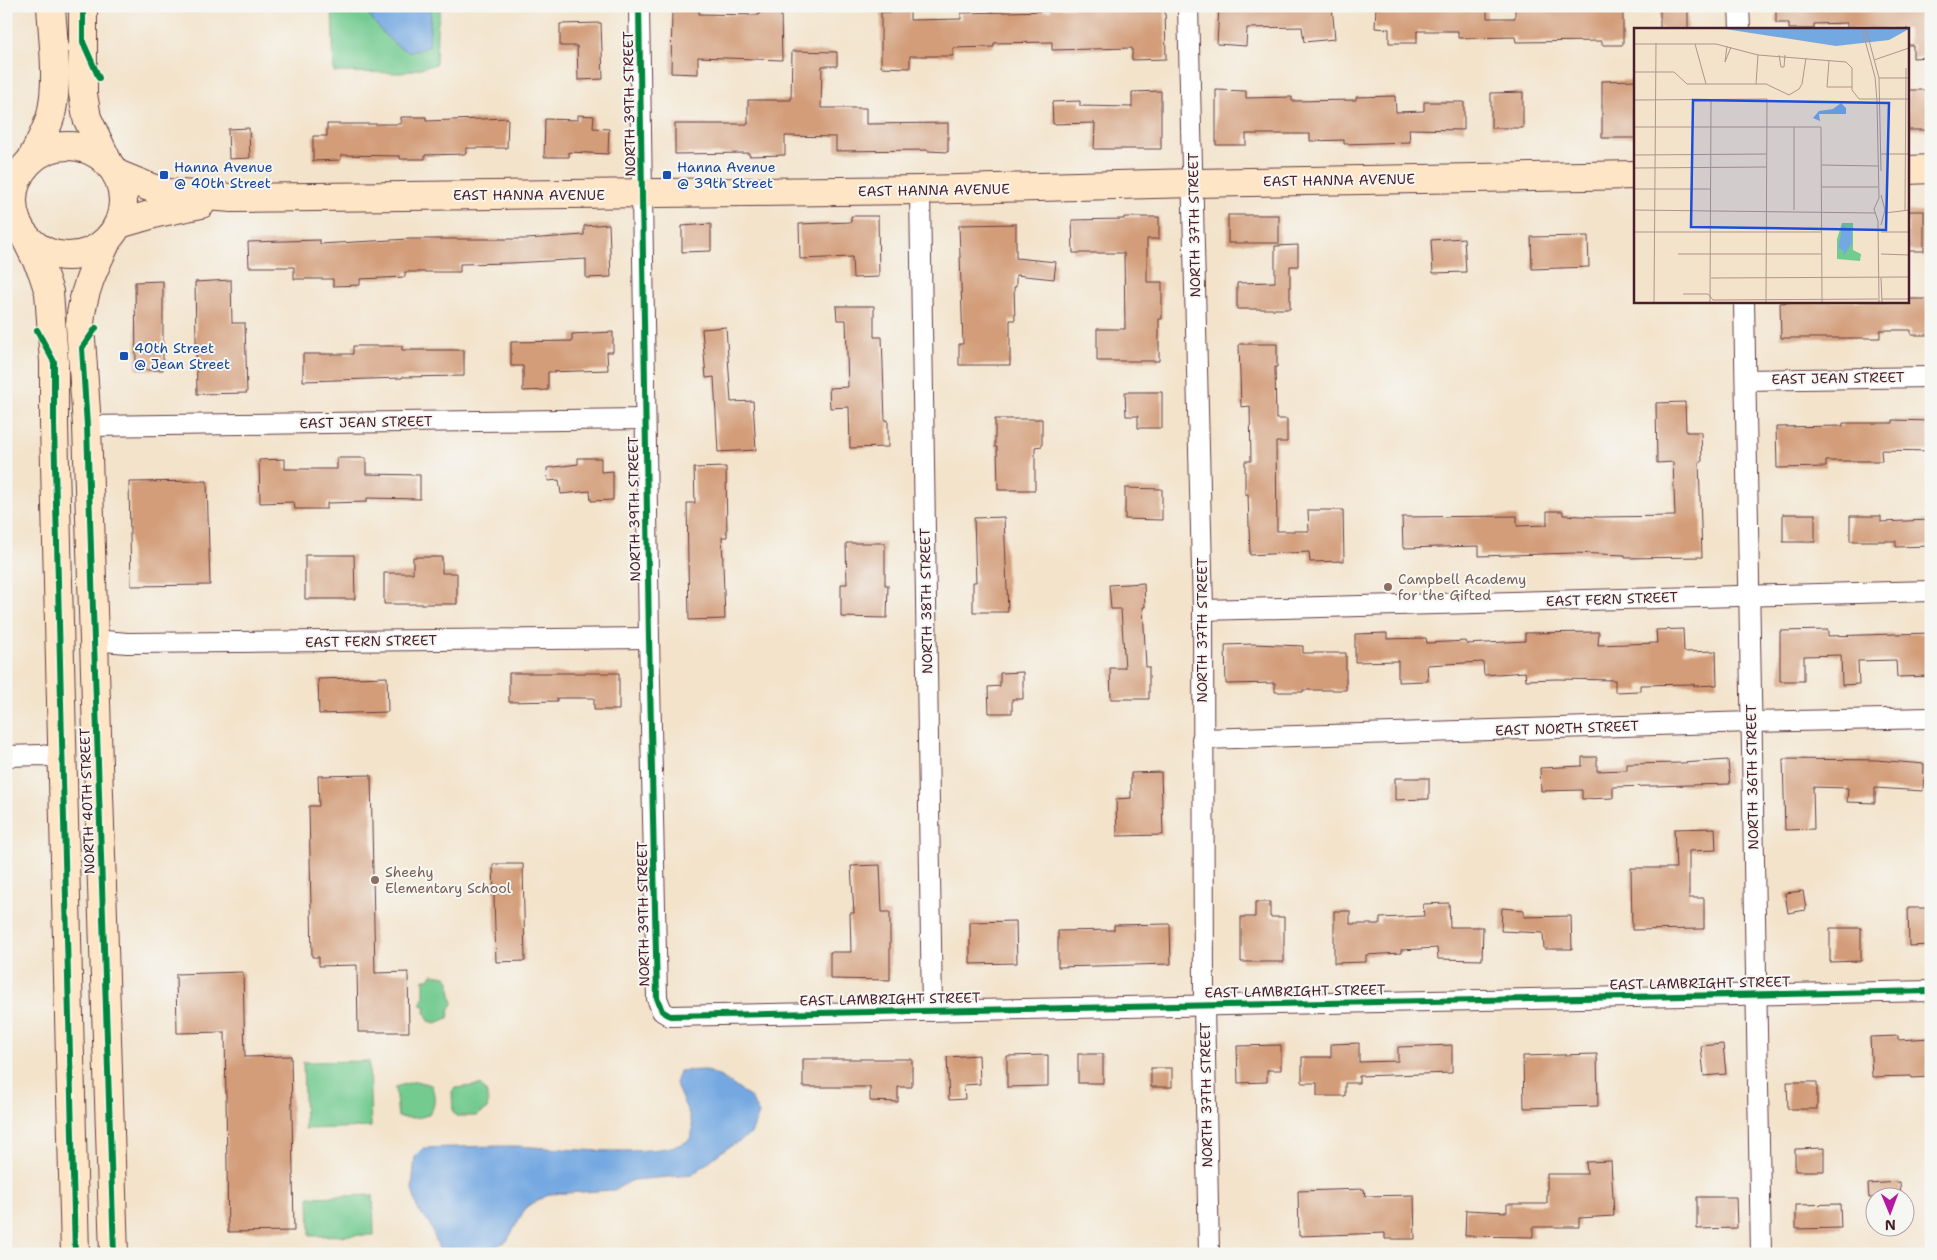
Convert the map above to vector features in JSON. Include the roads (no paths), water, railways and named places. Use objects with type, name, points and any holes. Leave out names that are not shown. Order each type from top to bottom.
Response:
[{"type":"main road","points":[[51,6],[55,93],[50,118],[19,171],[14,189],[13,205],[15,225],[35,246],[49,253],[64,256],[80,255],[95,250],[113,232],[124,207],[123,190],[87,118],[83,94],[83,6]]},
{"type":"main road","points":[[19,171],[50,148],[66,146],[83,147],[96,153],[113,168]]},
{"type":"main road","name":"EAST HANNA AVENUE","points":[[113,168],[149,187],[168,193],[232,198],[920,190],[1634,175]]},
{"type":"main road","points":[[1910,170],[1931,170]]},
{"type":"main road","name":"EAST HANNA AVENUE","points":[[113,232],[157,212],[232,198]]},
{"type":"main road","name":"NORTH 40TH STREET","points":[[15,225],[42,271],[49,292],[54,362],[75,1254]]},
{"type":"main road","name":"NORTH 40TH STREET","points":[[113,232],[88,282],[81,308],[80,324],[87,426],[114,1254]]},
{"type":"main road","points":[[58,552],[70,574],[74,609],[80,625],[94,640]]},
{"type":"street","name":"NORTH 39TH STREET","points":[[639,6],[657,998],[662,1011]]},
{"type":"street","name":"NORTH 37TH STREET","points":[[1188,6],[1203,610],[1204,1005],[1209,1254]]},
{"type":"street","points":[[1739,6],[1740,28]]},
{"type":"street","name":"NORTH 38TH STREET","points":[[920,190],[932,1011]]},
{"type":"street","name":"NORTH 36TH STREET","points":[[1744,302],[1761,1254]]},
{"type":"street","name":"EAST JEAN STREET","points":[[1746,380],[1931,377]]},
{"type":"street","name":"EAST JEAN STREET","points":[[87,426],[645,419]]},
{"type":"street","name":"EAST FERN STREET","points":[[1203,610],[1931,591]]},
{"type":"street","name":"EAST FERN STREET","points":[[94,640],[136,643],[649,638]]},
{"type":"street","name":"EAST NORTH STREET","points":[[1202,739],[1931,718]]},
{"type":"street","points":[[6,756],[42,755],[63,759]]},
{"type":"street","name":"EAST LAMBRIGHT STREET","points":[[662,1011],[670,1016],[1931,991]]},
{"type":"water","points":[[362,6],[431,6],[429,46],[414,51],[407,51],[399,47],[385,35]]},
{"type":"water","points":[[706,1070],[723,1078],[751,1098],[759,1114],[751,1134],[721,1152],[692,1175],[633,1180],[614,1190],[550,1194],[526,1207],[507,1241],[480,1254],[443,1254],[439,1249],[429,1222],[418,1211],[412,1189],[415,1156],[423,1148],[515,1146],[637,1151],[662,1149],[681,1144],[691,1137],[692,1124],[676,1082],[679,1071]]},
{"type":"place","name":"Hanna Avenue @ 40th Street","points":[[164,175]]},
{"type":"place","name":"Hanna Avenue @ 39th Street","points":[[667,175]]},
{"type":"place","name":"40th Street @ Jean Street","points":[[124,356]]},
{"type":"place","name":"Campbell Academy for the Gifted","points":[[1388,587]]},
{"type":"place","name":"Sheehy Elementary School","points":[[375,880]]}]
